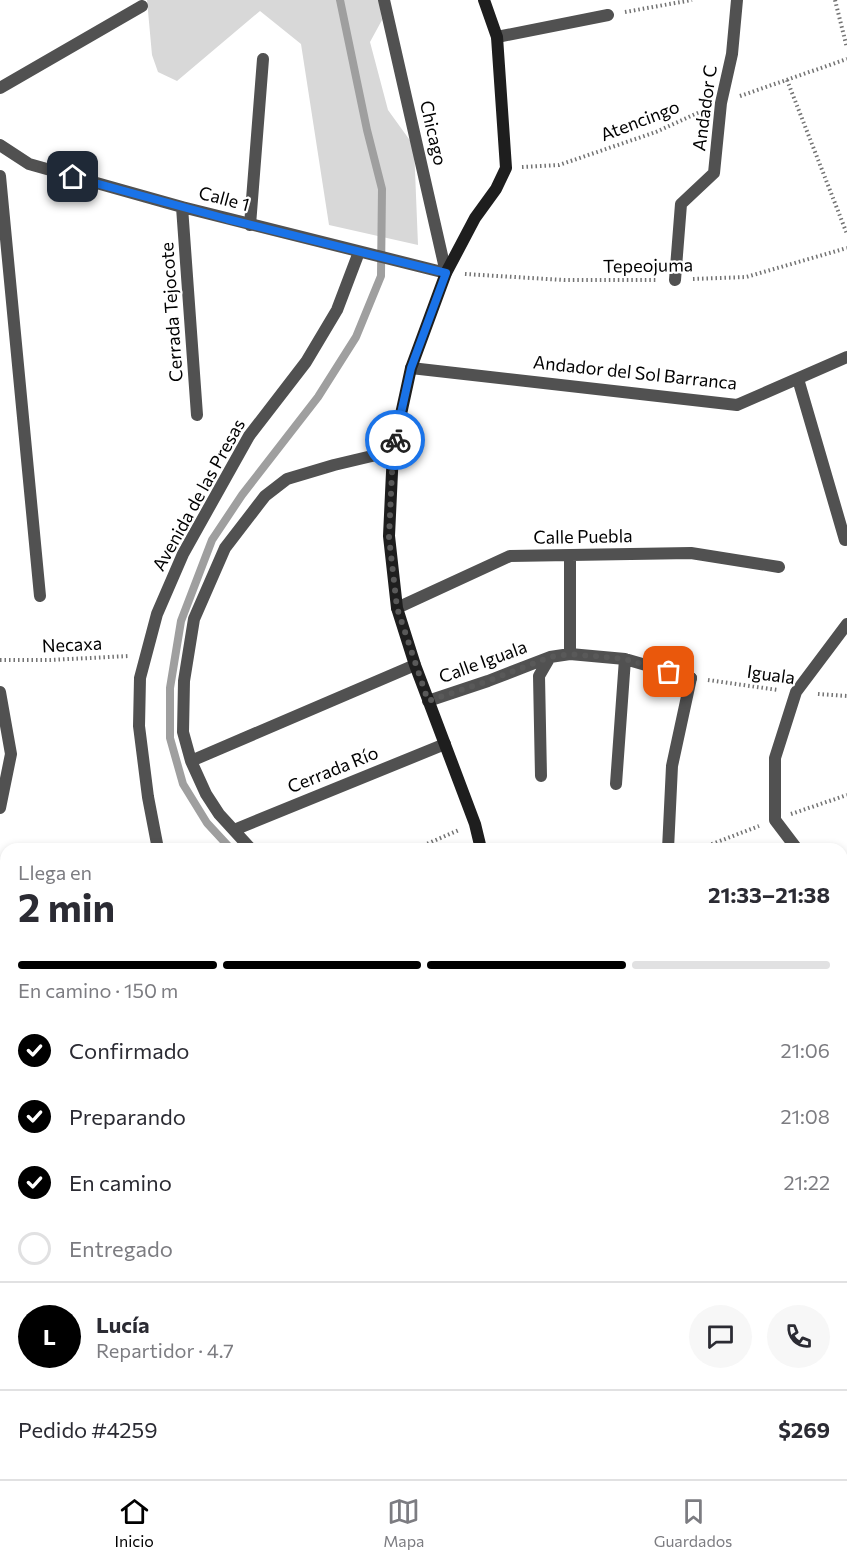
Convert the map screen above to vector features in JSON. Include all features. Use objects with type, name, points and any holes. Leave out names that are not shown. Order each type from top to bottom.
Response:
[{"type":"street","name":"Chicago","points":[[384,0],[446,273]]},
{"type":"street","points":[[480,843],[475,824],[415,665],[397,608],[389,537],[393,451],[411,368],[446,273],[475,218],[496,189],[506,168],[496,37],[484,0]]},
{"type":"street","name":"Andador C","points":[[675,280],[681,204],[714,173],[721,103],[732,54],[737,0]]},
{"type":"street","points":[[0,88],[142,6]]},
{"type":"street","points":[[496,37],[608,15]]},
{"type":"street","points":[[250,225],[263,58]]},
{"type":"street","name":"Calle 1","points":[[0,145],[29,165],[250,225],[446,273]]},
{"type":"street","points":[[0,176],[40,597]]},
{"type":"street","name":"Cerrada Tejocote","points":[[182,207],[197,416]]},
{"type":"street","name":"Avenida de las Presas","points":[[157,843],[148,797],[139,726],[140,678],[157,614],[183,554],[249,436],[306,362],[337,310],[360,252]]},
{"type":"street","name":"Andador del Sol Barranca","points":[[411,368],[737,405],[847,357]]},
{"type":"street","points":[[798,379],[845,540]]},
{"type":"street","points":[[246,843],[219,814],[191,761],[183,732],[184,681],[194,619],[225,548],[265,496],[287,479],[393,451]]},
{"type":"street","name":"Calle Puebla","points":[[397,608],[510,556],[690,553],[779,567]]},
{"type":"street","points":[[570,556],[570,654]]},
{"type":"street","points":[[792,843],[775,820],[775,758],[796,692],[847,624]]},
{"type":"street","name":"Calle Iguala","points":[[428,701],[550,657],[570,654],[625,659],[691,678]]},
{"type":"street","points":[[541,776],[539,676],[550,657]]},
{"type":"street","points":[[616,784],[625,659]]},
{"type":"street","name":"Calle Iguala","points":[[191,761],[415,665]]},
{"type":"street","points":[[668,843],[672,766],[691,678]]},
{"type":"street","points":[[0,692],[11,754],[0,808]]},
{"type":"street","name":"Cerrada Río","points":[[234,830],[445,744]]},
{"type":"path","points":[[608,15],[692,0]]},
{"type":"path","points":[[835,0],[847,48]]},
{"type":"path","name":"Atencingo","points":[[506,168],[559,165],[656,132],[721,103],[847,59]]},
{"type":"path","points":[[787,80],[847,234]]},
{"type":"path","name":"Tepeojuma","points":[[446,273],[564,280],[675,280],[746,277],[847,249]]},
{"type":"path","name":"Necaxa","points":[[0,660],[145,655]]},
{"type":"path","name":"Iguala","points":[[691,678],[796,692],[847,696]]},
{"type":"path","points":[[430,843],[475,824]]},
{"type":"shaded area","points":[[147,0],[379,0],[382,20],[370,42],[388,110],[414,146],[418,245],[329,225],[301,44],[260,11],[177,81],[158,72],[152,55]]},
{"type":"waterway","points":[[225,843],[207,823],[183,784],[170,738],[170,688],[181,621],[212,540],[242,495],[318,397],[356,337],[381,276],[382,189],[367,130],[340,0]]},
{"type":"way so far","points":[[395,440],[389,537],[397,608],[428,701],[550,657],[570,654],[625,659],[669,672]]},
{"type":"route","points":[[73,177],[227,219],[446,273],[411,368],[395,440]]}]
